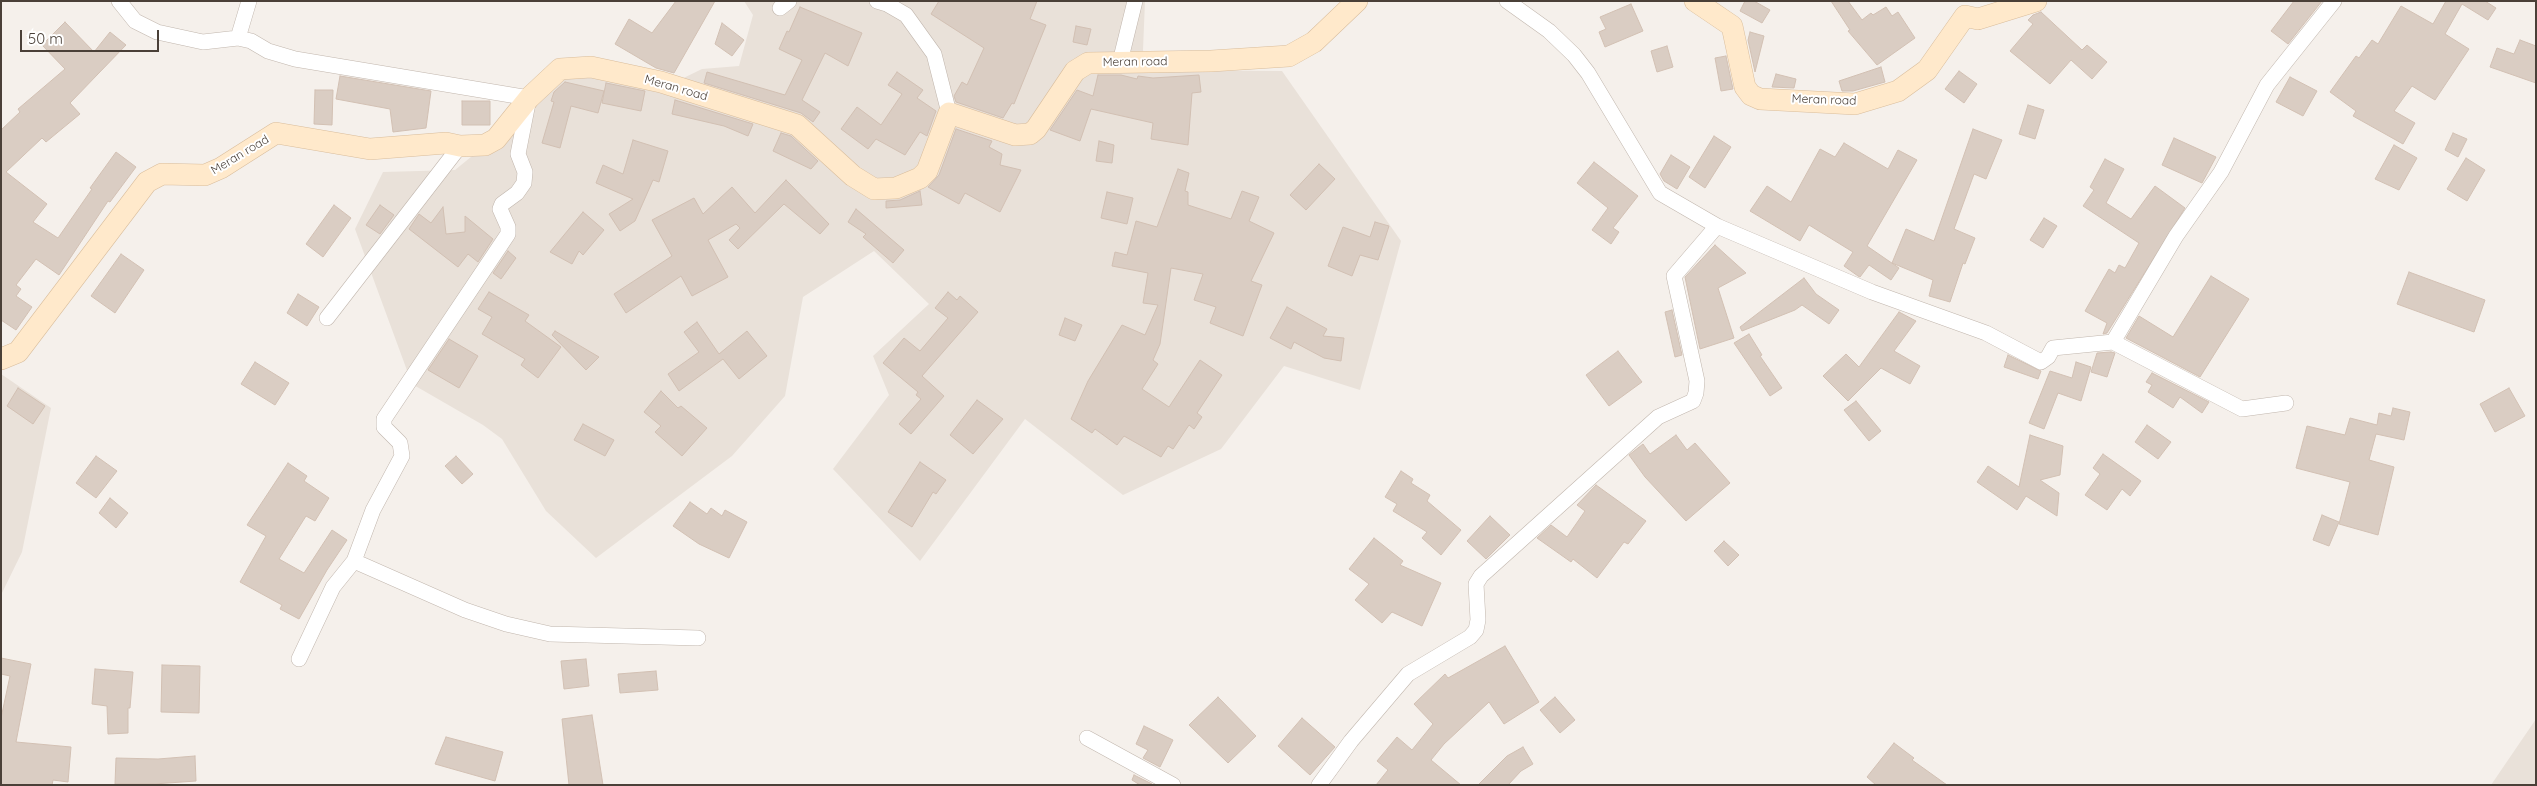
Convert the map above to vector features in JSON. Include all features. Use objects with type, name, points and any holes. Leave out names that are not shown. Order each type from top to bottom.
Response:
[{"type":"street","points":[[119,1],[135,21],[157,32],[203,42],[238,38],[251,41],[268,51],[295,59],[529,98],[518,154],[525,172],[524,183],[517,193],[502,204],[500,209],[508,227],[508,234],[384,419],[384,427],[400,443],[402,456],[373,510],[354,561],[333,587],[300,659]]},
{"type":"street","points":[[238,38],[249,1]]},
{"type":"street","points":[[877,1],[887,4],[906,15],[934,54],[949,114]]},
{"type":"street","points":[[1120,62],[1135,1]]},
{"type":"street","name":"Meran road","points":[[1,359],[18,352],[147,182],[162,174],[205,175],[221,168],[276,133],[370,149],[446,143],[460,146],[485,144],[496,139],[529,98],[560,70],[578,66],[591,67],[661,82],[797,126],[853,176],[874,188],[896,188],[920,178],[927,171],[949,114],[1015,135],[1030,134],[1036,129],[1075,71],[1088,63],[1211,61],[1289,56],[1314,42],[1357,1]]},
{"type":"street","points":[[1507,1],[1548,31],[1574,55],[1588,73],[1660,193],[1717,226],[1872,292],[1986,332],[2041,362],[2048,357],[2053,348],[2113,342],[2242,409],[2286,403]]},
{"type":"street","name":"Meran road","points":[[1695,1],[1732,26],[1745,87],[1751,95],[1760,98],[1855,104],[1898,91],[1927,70],[1965,16],[1978,20],[2036,1]]},
{"type":"street","points":[[2113,342],[2176,236],[2221,172],[2267,85],[2334,1]]},
{"type":"street","points":[[328,318],[460,146]]},
{"type":"street","points":[[1319,785],[1351,742],[1408,674],[1470,637],[1476,630],[1478,620],[1476,584],[1482,576],[1658,417],[1693,401],[1697,380],[1674,276],[1717,226]]},
{"type":"street","points":[[354,561],[465,610],[506,624],[550,634],[698,638]]},
{"type":"street","points":[[1087,738],[1173,785]]},
{"type":"shaded area","points":[[744,1],[1145,1],[1143,50],[1147,70],[1282,71],[1401,241],[1360,390],[1284,366],[1221,449],[1123,495],[1025,419],[920,561],[833,469],[889,395],[873,356],[929,304],[874,251],[803,297],[785,396],[732,456],[596,558],[546,511],[502,439],[483,425],[412,384],[355,229],[383,172],[455,170],[499,134],[561,72],[663,88],[702,69],[739,66],[753,15]]},
{"type":"shaded area","points":[[1,374],[51,408],[22,552],[1,595]]},
{"type":"shaded area","points":[[2536,719],[2536,785],[2491,785]]},
{"type":"building","points":[[676,1],[715,1],[674,73],[656,68],[615,44],[629,19],[652,33]]},
{"type":"building","points":[[939,1],[1037,1],[1030,19],[1046,25],[1014,104],[1012,103],[1003,118],[956,102],[954,96],[962,82],[967,85],[984,48],[931,14]]},
{"type":"building","points":[[1745,1],[1754,1],[1770,10],[1762,23],[1740,11]]},
{"type":"building","points":[[1831,1],[1848,1],[1862,20],[1871,13],[1873,15],[1886,7],[1892,16],[1898,12],[1915,38],[1877,65],[1848,31],[1850,30]]},
{"type":"building","points":[[2294,1],[2322,1],[2288,44],[2271,31]]},
{"type":"building","points":[[2446,1],[2485,1],[2496,8],[2488,20],[2462,4],[2445,34],[2469,49],[2435,100],[2412,86],[2394,111],[2415,123],[2403,144],[2353,116],[2356,111],[2330,92],[2356,56],[2359,58],[2372,40],[2378,44],[2401,6],[2433,24]]},
{"type":"building","points":[[1631,4],[1643,31],[1605,47],[1599,32],[1606,29],[1600,17]]},
{"type":"building","points":[[800,7],[862,33],[848,66],[825,53],[802,100],[820,112],[813,122],[801,113],[704,83],[707,72],[785,95],[802,60],[779,49]]},
{"type":"building","points":[[2041,12],[2082,50],[2087,45],[2107,62],[2092,79],[2071,60],[2050,84],[2010,51],[2033,24],[2028,20],[2033,15]]},
{"type":"building","points":[[65,22],[94,52],[110,32],[126,45],[70,103],[80,114],[46,142],[42,138],[6,172],[47,204],[33,222],[58,238],[116,152],[136,167],[110,202],[108,201],[59,275],[36,259],[16,285],[21,289],[16,296],[32,307],[16,330],[1,320],[1,130],[20,112],[18,109],[65,69],[42,45]]},
{"type":"building","points":[[722,23],[744,40],[732,56],[715,44]]},
{"type":"building","points":[[1076,26],[1091,29],[1087,45],[1073,42]]},
{"type":"building","points":[[1750,32],[1764,36],[1755,72],[1748,40]]},
{"type":"building","points":[[2520,40],[2536,46],[2536,83],[2490,67],[2497,48],[2514,54]]},
{"type":"building","points":[[1667,46],[1673,67],[1657,72],[1651,51]]},
{"type":"building","points":[[1726,56],[1733,89],[1721,91],[1715,58]]},
{"type":"building","points":[[1881,67],[1885,82],[1853,91],[1842,91],[1839,81]]},
{"type":"building","points":[[1959,71],[1977,84],[1964,103],[1945,89]]},
{"type":"building","points":[[897,72],[923,90],[917,98],[936,111],[927,136],[920,132],[905,155],[876,139],[868,149],[841,129],[857,107],[881,125],[902,94],[888,85]]},
{"type":"building","points":[[1776,74],[1796,79],[1794,88],[1772,87]]},
{"type":"building","points":[[1098,75],[1121,75],[1137,79],[1138,76],[1153,78],[1199,75],[1201,92],[1192,93],[1188,145],[1151,139],[1153,123],[1091,109],[1080,141],[1050,130],[1077,90],[1093,96]]},
{"type":"building","points":[[340,76],[431,91],[426,128],[393,132],[390,109],[336,99]]},
{"type":"building","points":[[2290,77],[2317,91],[2303,116],[2276,102]]},
{"type":"building","points":[[565,82],[604,91],[598,113],[571,106],[560,148],[542,143],[554,102],[551,101],[554,92]]},
{"type":"building","points":[[606,83],[645,91],[641,111],[602,103]]},
{"type":"building","points":[[315,90],[333,90],[332,125],[314,124]]},
{"type":"building","points":[[675,100],[753,124],[748,136],[724,126],[672,114]]},
{"type":"building","points":[[462,101],[490,101],[490,125],[462,125]]},
{"type":"building","points":[[2028,105],[2044,110],[2035,139],[2019,134]]},
{"type":"building","points":[[956,129],[992,141],[989,147],[1002,154],[1000,165],[1021,170],[1000,212],[965,193],[959,204],[928,187],[939,175]]},
{"type":"building","points":[[1973,129],[2002,140],[1986,179],[1974,174],[1954,229],[1975,238],[1965,264],[1963,263],[1950,302],[1929,296],[1933,280],[1892,263],[1906,229],[1934,241]]},
{"type":"building","points":[[781,133],[791,136],[818,161],[811,169],[773,151]]},
{"type":"building","points":[[2453,133],[2467,139],[2458,157],[2445,150]]},
{"type":"building","points":[[1714,136],[1731,147],[1705,188],[1689,177]]},
{"type":"building","points":[[2174,138],[2216,157],[2202,183],[2162,165]]},
{"type":"building","points":[[633,140],[668,151],[659,182],[653,180],[635,221],[620,231],[609,214],[633,199],[596,183],[603,165],[623,174]]},
{"type":"building","points":[[1099,141],[1114,145],[1112,163],[1096,161]]},
{"type":"building","points":[[1844,143],[1888,169],[1898,150],[1917,160],[1867,246],[1899,268],[1891,280],[1869,265],[1860,277],[1858,276],[1844,266],[1853,252],[1809,225],[1800,241],[1750,211],[1767,186],[1791,202],[1820,149],[1835,157]]},
{"type":"building","points":[[2394,145],[2417,158],[2399,190],[2375,179]]},
{"type":"building","points":[[1671,155],[1690,167],[1677,189],[1664,181],[1660,174]]},
{"type":"building","points":[[2466,158],[2485,170],[2467,201],[2447,189]]},
{"type":"building","points":[[2105,159],[2124,169],[2106,203],[2131,219],[2155,186],[2185,208],[2107,333],[2103,334],[2107,323],[2085,311],[2109,269],[2115,273],[2119,265],[2125,268],[2139,243],[2083,206],[2094,190],[2090,187]]},
{"type":"building","points":[[1594,162],[1638,196],[1613,228],[1619,232],[1611,244],[1592,230],[1608,208],[1577,183]]},
{"type":"building","points":[[1319,164],[1335,179],[1306,210],[1290,195]]},
{"type":"building","points":[[1178,169],[1189,173],[1185,191],[1188,192],[1188,205],[1231,219],[1242,191],[1259,197],[1249,221],[1274,233],[1251,281],[1262,285],[1243,336],[1210,323],[1216,307],[1194,300],[1203,274],[1171,268],[1160,344],[1153,360],[1158,364],[1142,389],[1169,407],[1200,360],[1222,375],[1197,413],[1202,417],[1194,429],[1189,425],[1173,449],[1168,446],[1161,457],[1124,436],[1117,445],[1095,429],[1092,433],[1071,419],[1088,381],[1122,325],[1145,335],[1158,305],[1143,303],[1148,273],[1112,266],[1115,252],[1127,255],[1136,221],[1157,227]]},
{"type":"building","points":[[786,180],[829,224],[820,234],[784,204],[738,249],[729,240],[740,228],[736,224],[708,240],[728,277],[692,296],[681,276],[626,313],[614,294],[672,256],[652,220],[694,198],[703,214],[732,187],[755,213]]},
{"type":"building","points":[[920,191],[922,205],[886,208],[886,201],[900,200]]},
{"type":"building","points":[[1107,192],[1133,198],[1127,224],[1101,218]]},
{"type":"building","points":[[334,205],[351,218],[323,257],[306,244]]},
{"type":"building","points":[[380,205],[394,215],[380,234],[366,225]]},
{"type":"building","points":[[443,207],[446,234],[465,232],[465,216],[493,239],[478,262],[468,254],[458,267],[409,229],[419,214],[431,223]]},
{"type":"building","points":[[856,209],[904,250],[893,263],[863,237],[866,234],[848,222]]},
{"type":"building","points":[[583,212],[604,230],[583,255],[579,251],[572,264],[550,252]]},
{"type":"building","points":[[2044,218],[2057,226],[2043,248],[2030,240]]},
{"type":"building","points":[[1375,222],[1389,226],[1378,260],[1360,255],[1352,276],[1328,266],[1343,227],[1370,237]]},
{"type":"building","points":[[1715,245],[1746,273],[1718,288],[1734,338],[1700,349],[1685,277]]},
{"type":"building","points":[[508,251],[516,258],[501,279],[493,273]]},
{"type":"building","points":[[121,254],[144,270],[115,313],[91,296]]},
{"type":"building","points":[[2409,272],[2485,300],[2474,332],[2397,304]]},
{"type":"building","points":[[2211,276],[2249,299],[2200,377],[2126,338],[2139,316],[2173,337]]},
{"type":"building","points":[[1804,278],[1816,294],[1839,310],[1829,324],[1802,305],[1795,310],[1742,331],[1740,327]]},
{"type":"building","points":[[489,292],[529,315],[525,321],[561,347],[538,378],[521,365],[525,359],[482,334],[492,317],[478,309]]},
{"type":"building","points":[[948,292],[957,300],[960,296],[978,312],[922,376],[944,396],[911,434],[899,424],[921,399],[916,395],[918,392],[883,363],[904,338],[920,351],[948,318],[935,308]]},
{"type":"building","points":[[298,294],[319,307],[307,326],[287,313]]},
{"type":"building","points":[[1287,307],[1327,329],[1323,336],[1344,338],[1341,361],[1324,358],[1294,342],[1291,349],[1270,338]]},
{"type":"building","points":[[1672,310],[1682,355],[1675,357],[1665,312]]},
{"type":"building","points":[[1899,312],[1916,321],[1894,351],[1920,366],[1910,384],[1881,368],[1848,401],[1823,376],[1846,354],[1859,367]]},
{"type":"building","points":[[1065,318],[1082,325],[1075,341],[1059,335]]},
{"type":"building","points":[[697,322],[719,354],[747,331],[767,356],[739,379],[723,359],[679,391],[668,374],[699,352],[684,332]]},
{"type":"building","points":[[555,331],[599,357],[586,370],[552,335]]},
{"type":"building","points":[[1749,334],[1762,355],[1760,356],[1782,388],[1770,396],[1734,343]]},
{"type":"building","points":[[449,339],[478,356],[459,388],[428,370]]},
{"type":"building","points":[[1618,351],[1642,382],[1609,406],[1586,375]]},
{"type":"building","points":[[2097,353],[2115,353],[2107,377],[2091,372]]},
{"type":"building","points":[[2008,355],[2041,371],[2038,379],[2004,367]]},
{"type":"building","points":[[255,362],[289,383],[275,405],[241,384]]},
{"type":"building","points":[[2076,362],[2091,367],[2081,401],[2058,393],[2044,429],[2029,423],[2050,371],[2072,378]]},
{"type":"building","points":[[2152,373],[2209,402],[2202,413],[2180,397],[2173,408],[2148,392],[2152,385],[2146,382]]},
{"type":"building","points":[[18,388],[45,406],[33,424],[7,406]]},
{"type":"building","points":[[2509,388],[2525,416],[2495,432],[2480,404]]},
{"type":"building","points":[[661,391],[678,408],[681,406],[707,428],[682,456],[655,432],[661,426],[644,412]]},
{"type":"building","points":[[977,400],[1003,419],[973,454],[950,435]]},
{"type":"building","points":[[1856,401],[1881,431],[1869,441],[1844,410]]},
{"type":"building","points":[[2393,408],[2410,412],[2404,440],[2376,434],[2369,460],[2394,467],[2378,535],[2339,524],[2350,482],[2296,468],[2307,426],[2345,435],[2350,418],[2377,425],[2379,413],[2391,416]]},
{"type":"building","points":[[583,424],[614,440],[605,456],[574,440]]},
{"type":"building","points":[[2147,425],[2171,442],[2158,459],[2135,442]]},
{"type":"building","points":[[1676,435],[1687,450],[1695,443],[1730,483],[1686,521],[1645,477],[1629,455],[1643,444],[1650,454]]},
{"type":"building","points":[[2030,435],[2063,446],[2060,475],[2040,480],[2059,493],[2057,516],[2026,496],[2017,510],[1977,482],[1988,466],[2019,487]]},
{"type":"building","points":[[2103,454],[2141,481],[2130,496],[2122,489],[2107,510],[2085,495],[2100,474],[2093,468]]},
{"type":"building","points":[[96,456],[117,471],[96,498],[76,483]]},
{"type":"building","points":[[456,456],[473,474],[462,484],[445,466]]},
{"type":"building","points":[[920,462],[946,480],[936,494],[933,492],[912,527],[888,512]]},
{"type":"building","points":[[288,463],[307,476],[304,481],[329,498],[315,521],[306,516],[279,559],[304,573],[332,530],[347,540],[327,570],[299,619],[280,609],[282,605],[240,582],[266,536],[247,525]]},
{"type":"building","points":[[1401,471],[1413,479],[1411,483],[1430,495],[1427,501],[1461,530],[1441,555],[1422,538],[1427,532],[1393,511],[1397,504],[1385,497]]},
{"type":"building","points":[[1596,485],[1646,521],[1628,544],[1624,542],[1597,578],[1573,559],[1571,562],[1537,538],[1551,525],[1567,537],[1585,511],[1577,505]]},
{"type":"building","points":[[110,498],[128,513],[116,528],[99,513]]},
{"type":"building","points":[[690,502],[707,514],[711,508],[722,516],[725,510],[747,522],[729,558],[699,544],[673,526]]},
{"type":"building","points":[[2322,515],[2339,522],[2329,546],[2313,540]]},
{"type":"building","points":[[1490,516],[1510,535],[1486,559],[1467,541]]},
{"type":"building","points":[[1374,538],[1403,561],[1400,565],[1441,583],[1422,626],[1392,612],[1382,623],[1355,600],[1369,584],[1349,569]]},
{"type":"building","points":[[1724,541],[1739,555],[1728,566],[1714,551]]},
{"type":"building","points":[[1505,646],[1539,702],[1504,724],[1489,702],[1444,744],[1431,760],[1461,785],[1376,785],[1388,770],[1377,761],[1397,737],[1412,750],[1433,724],[1414,704],[1445,674],[1448,678]]},
{"type":"building","points":[[1,658],[31,664],[16,742],[71,747],[68,782],[53,780],[52,785],[1,785],[1,718],[10,676],[1,674]]},
{"type":"building","points":[[586,659],[589,686],[564,689],[561,661]]},
{"type":"building","points":[[162,665],[200,666],[199,713],[161,712]]},
{"type":"building","points":[[95,669],[133,672],[130,708],[128,708],[128,733],[108,734],[107,706],[92,704]]},
{"type":"building","points":[[656,671],[658,690],[620,693],[618,674]]},
{"type":"building","points":[[1218,697],[1256,736],[1228,763],[1189,725]]},
{"type":"building","points":[[1555,697],[1575,720],[1560,733],[1540,710]]},
{"type":"building","points":[[592,715],[603,785],[569,785],[562,719]]},
{"type":"building","points":[[1302,718],[1335,747],[1310,775],[1278,746]]},
{"type":"building","points":[[1144,726],[1173,740],[1160,767],[1143,758],[1148,750],[1136,744]]},
{"type":"building","points":[[446,737],[503,752],[495,781],[435,764]]},
{"type":"building","points":[[1894,743],[1914,758],[1912,760],[1947,785],[1876,785],[1867,777]]},
{"type":"building","points":[[1523,747],[1533,764],[1521,771],[1508,785],[1478,785],[1507,756]]},
{"type":"building","points":[[195,756],[196,781],[115,784],[116,758],[158,759]]},
{"type":"building","points":[[1134,775],[1152,784],[1140,785],[1132,780]]}]
